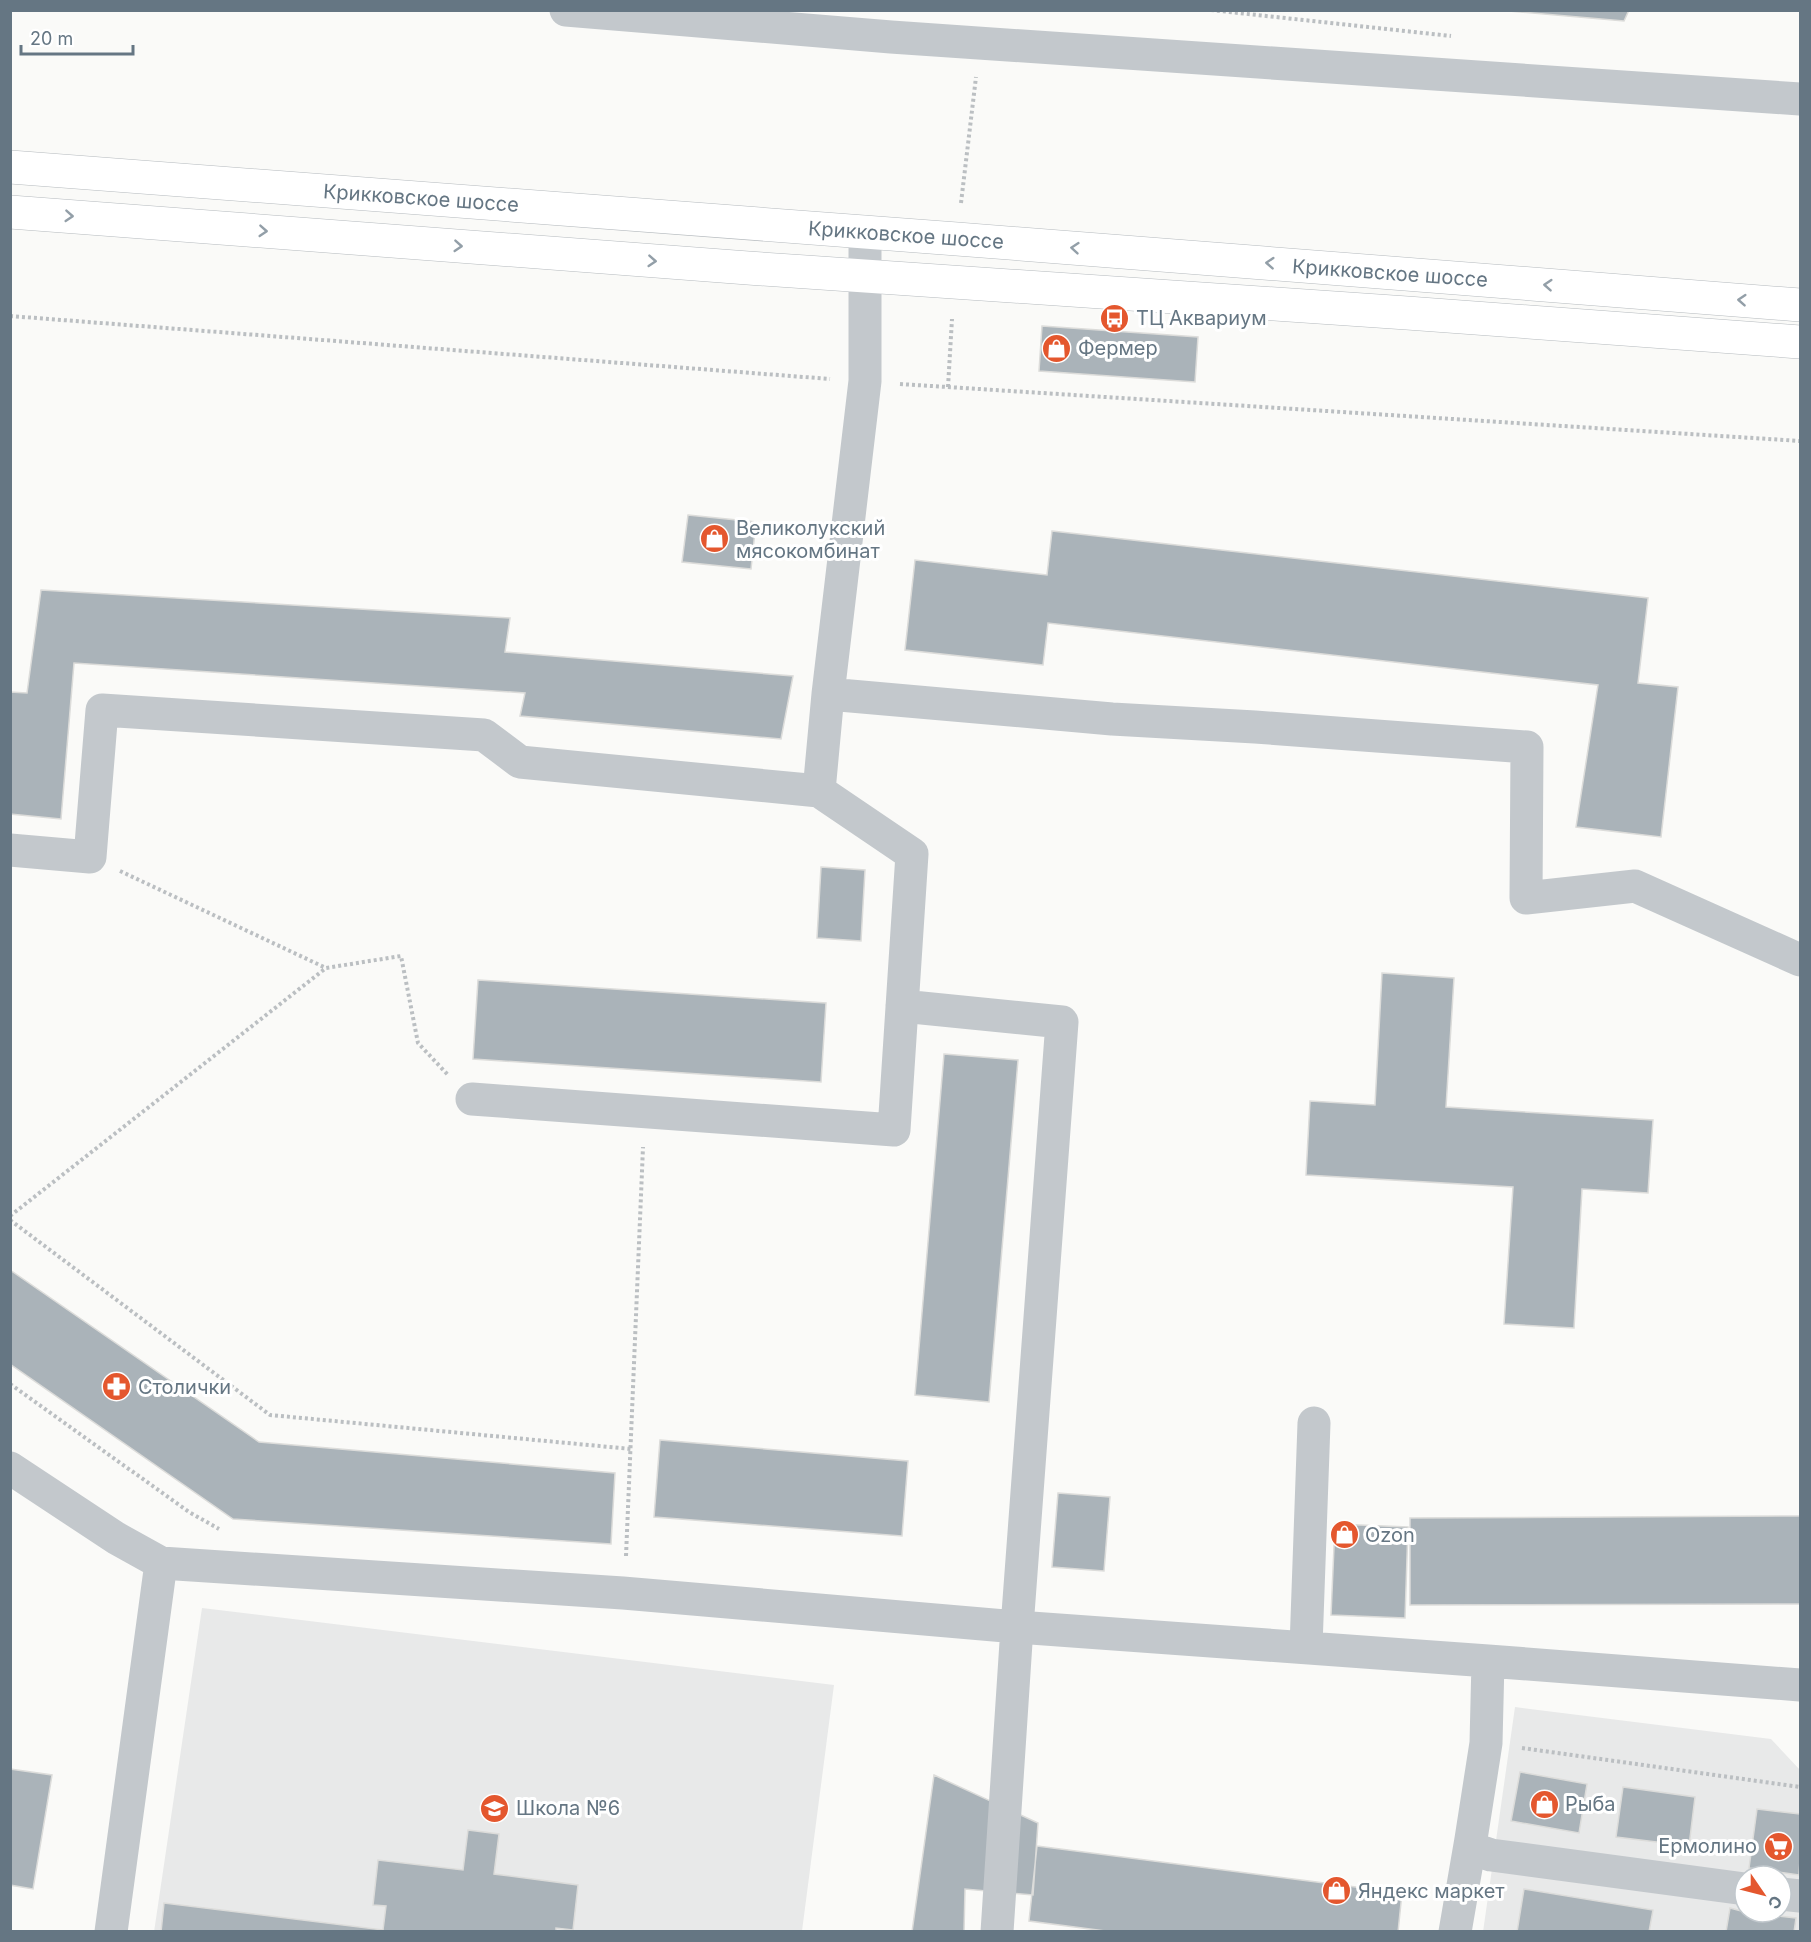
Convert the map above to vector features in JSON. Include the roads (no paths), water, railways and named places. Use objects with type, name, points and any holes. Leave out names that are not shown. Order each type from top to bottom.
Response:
[{"type":"main road","name":"Крикковское шоссе","points":[[10,167],[1800,305]]},
{"type":"main road","points":[[10,212],[865,276],[1800,342]]},
{"type":"street","points":[[566,10],[891,24],[980,43],[1800,99]]},
{"type":"street","points":[[819,791],[828,694],[865,381],[865,232]]},
{"type":"street","points":[[828,694],[1112,719],[1527,747],[1526,898],[1635,886],[1800,960]]},
{"type":"street","points":[[10,850],[90,857],[102,710],[484,735],[520,762],[819,791],[912,854],[894,1130],[472,1099]]},
{"type":"street","points":[[902,1006],[1062,1022],[997,1932]]},
{"type":"street","points":[[1306,1647],[1314,1424]]},
{"type":"street","points":[[10,1468],[116,1538],[161,1563],[623,1593],[1017,1627],[1488,1660],[1800,1685]]},
{"type":"street","points":[[111,1932],[161,1563]]},
{"type":"street","points":[[1455,1932],[1486,1743],[1488,1660]]},
{"type":"street","points":[[1471,1839],[1476,1850],[1491,1855],[1733,1887]]},
{"type":"place","name":"ТЦ Аквариум","points":[[1115,318]]},
{"type":"place","name":"Фермер","points":[[1057,348]]},
{"type":"place","name":"Великолукский мясокомбинат","points":[[715,539]]},
{"type":"place","name":"Столички","points":[[117,1387]]},
{"type":"place","name":"Ozon","points":[[1344,1535]]},
{"type":"place","name":"Рыба","points":[[1544,1804]]},
{"type":"place","name":"Школа №6","points":[[495,1808]]},
{"type":"place","name":"Ермолино","points":[[1778,1846]]},
{"type":"place","name":"Яндекс маркет","points":[[1337,1891]]}]
